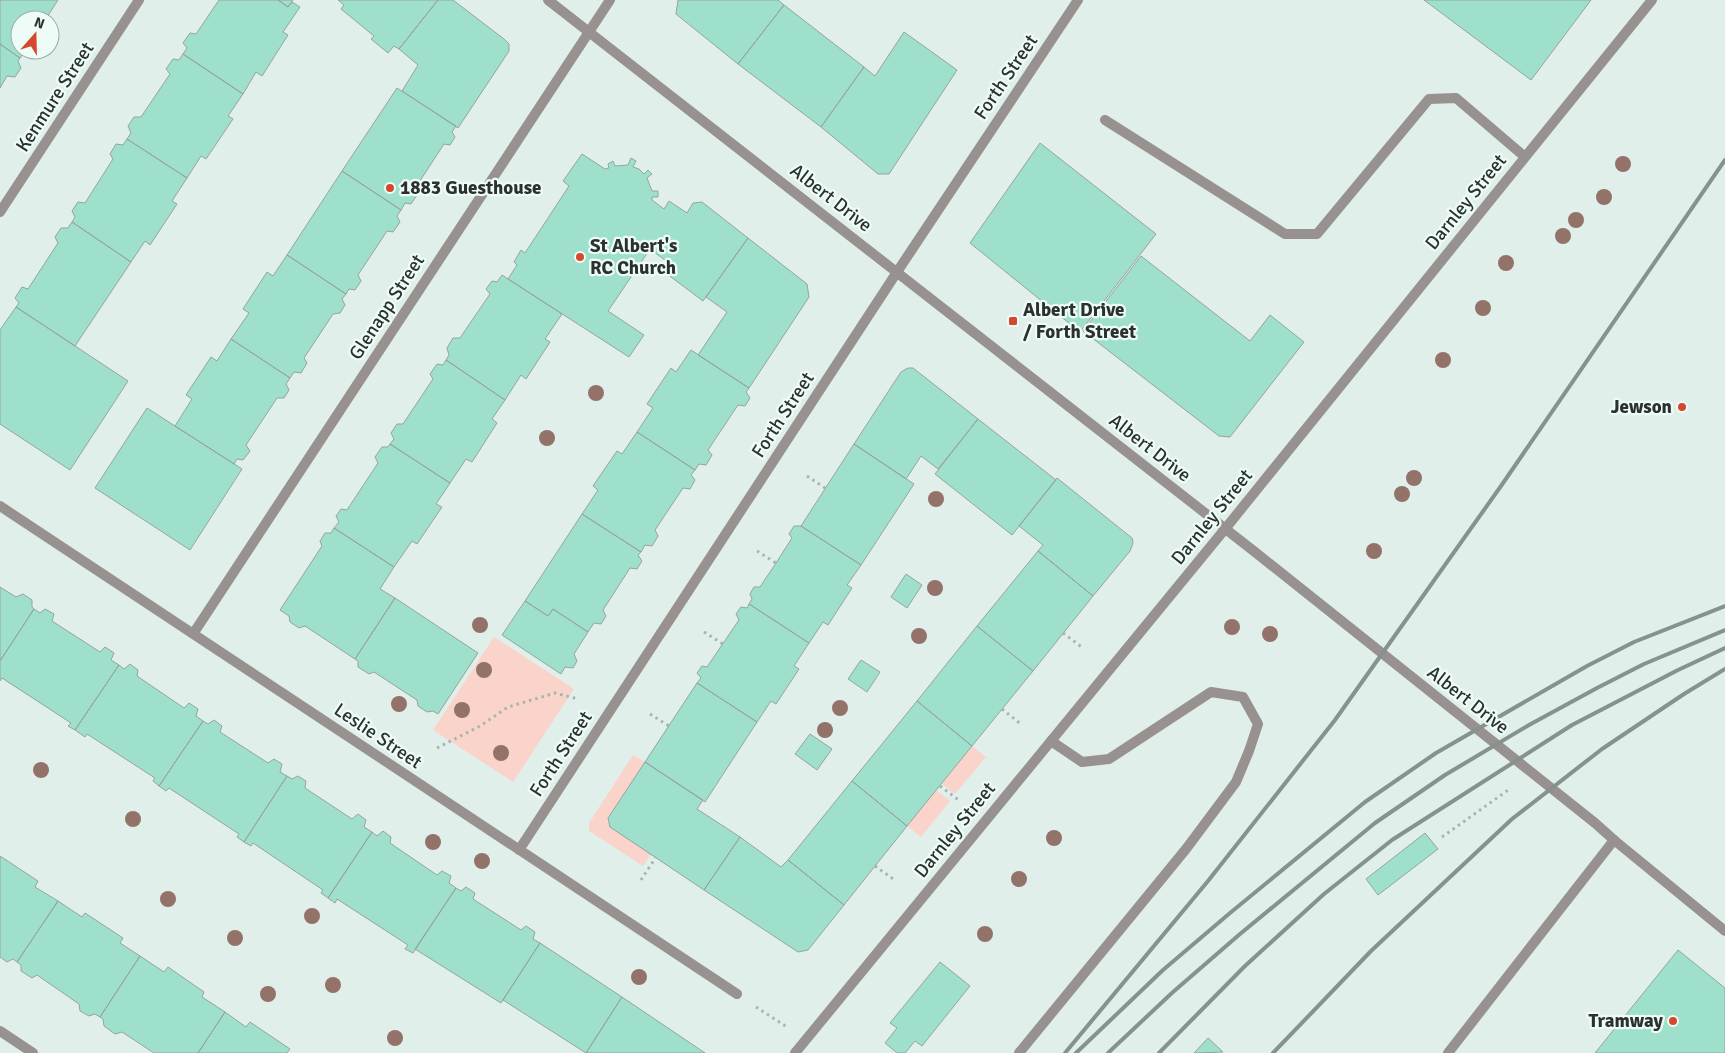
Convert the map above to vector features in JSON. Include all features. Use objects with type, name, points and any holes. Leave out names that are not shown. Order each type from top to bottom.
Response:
[{"type":"street","name":"Kenmure Street","points":[[0,212],[139,0]]},
{"type":"street","name":"Albert Drive","points":[[548,0],[1225,529],[1595,823],[1725,931]]},
{"type":"street","name":"Glenapp Street","points":[[193,634],[610,0]]},
{"type":"street","name":"Forth Street","points":[[519,850],[897,272],[1078,0]]},
{"type":"street","name":"Darnley Street","points":[[795,1053],[1225,529],[1652,0]]},
{"type":"street","points":[[1105,120],[1285,234],[1318,234],[1429,100],[1456,98],[1525,157]]},
{"type":"street","name":"Leslie Street","points":[[0,506],[737,994]]},
{"type":"street","points":[[1019,1053],[1186,849],[1236,782],[1258,724],[1242,697],[1211,692],[1109,759],[1082,762],[1051,741]]},
{"type":"street","points":[[1448,1053],[1614,840]]},
{"type":"street","points":[[0,1031],[33,1053]]},
{"type":"path","points":[[807,476],[826,488]]},
{"type":"path","points":[[757,551],[776,564]]},
{"type":"path","points":[[704,632],[723,644]]},
{"type":"path","points":[[1063,633],[1083,648]]},
{"type":"path","points":[[437,748],[480,726],[508,707],[555,693],[578,699]]},
{"type":"path","points":[[1002,709],[1022,725]]},
{"type":"path","points":[[650,714],[669,726]]},
{"type":"path","points":[[940,786],[960,801]]},
{"type":"path","points":[[1442,836],[1499,797]]},
{"type":"path","points":[[641,880],[656,857]]},
{"type":"path","points":[[875,866],[896,881]]},
{"type":"path","points":[[737,994],[806,1040]]},
{"type":"shaded area","points":[[494,637],[574,689],[513,782],[433,730]]},
{"type":"shaded area","points":[[972,746],[986,757],[955,794],[942,784]]},
{"type":"shaded area","points":[[633,755],[645,762],[608,818],[611,827],[651,854],[643,866],[589,831],[589,823]]},
{"type":"shaded area","points":[[936,790],[950,801],[921,837],[907,826]]},
{"type":"building","points":[[0,0],[58,0],[52,10],[10,10],[10,51],[0,44]]},
{"type":"building","points":[[219,0],[278,0],[288,7],[292,2],[300,7],[283,32],[288,35],[262,76],[256,72],[243,94],[183,54],[187,48],[183,43],[190,33],[196,34]]},
{"type":"building","points":[[278,0],[293,0],[288,7]]},
{"type":"building","points":[[338,0],[438,0],[399,49],[394,46],[388,53],[371,39],[374,36],[341,9],[344,5]]},
{"type":"building","points":[[438,0],[453,0],[509,44],[509,51],[458,128],[402,91],[418,65],[399,49]]},
{"type":"building","points":[[678,0],[778,0],[784,5],[738,64],[676,14]]},
{"type":"building","points":[[1424,0],[1591,0],[1531,80]]},
{"type":"building","points":[[784,5],[864,67],[821,127],[738,64]]},
{"type":"building","points":[[904,32],[957,70],[889,174],[878,174],[821,127],[864,67],[875,76]]},
{"type":"building","points":[[0,44],[10,51],[10,60],[19,60],[21,68],[15,77],[7,76],[0,88]]},
{"type":"building","points":[[183,54],[243,94],[228,116],[233,119],[206,159],[201,156],[187,178],[127,139],[131,133],[128,126],[134,117],[141,117],[170,74],[166,69],[173,59],[179,60]]},
{"type":"building","points":[[397,88],[456,126],[452,132],[455,137],[450,145],[444,144],[414,190],[417,195],[411,204],[405,203],[401,210],[342,171]]},
{"type":"building","points":[[127,139],[187,178],[172,201],[177,204],[150,245],[145,241],[131,262],[72,222],[75,217],[72,211],[78,202],[85,203],[113,159],[110,154],[116,144],[123,145]]},
{"type":"building","points":[[1040,143],[1156,234],[1080,332],[970,243]]},
{"type":"building","name":"St Albert's RC Church","points":[[582,154],[605,169],[609,168],[608,164],[613,161],[615,166],[628,165],[631,158],[636,161],[633,167],[639,169],[644,174],[648,170],[652,174],[647,178],[652,191],[658,191],[658,197],[652,197],[652,200],[664,209],[669,201],[687,213],[693,203],[702,202],[748,238],[703,301],[663,271],[669,263],[650,249],[608,311],[644,335],[629,357],[508,279],[517,265],[514,262],[521,250],[525,253],[569,186],[563,181]]},
{"type":"building","points":[[342,171],[401,210],[397,216],[400,222],[393,232],[387,231],[358,275],[361,281],[355,290],[349,289],[346,294],[287,255]]},
{"type":"building","points":[[72,222],[131,262],[75,346],[16,307],[19,303],[15,298],[22,287],[28,289],[58,243],[55,237],[61,228],[68,228]]},
{"type":"building","points":[[748,238],[807,284],[809,297],[749,388],[698,355],[727,312],[706,297]]},
{"type":"building","points":[[287,255],[346,294],[342,299],[345,305],[340,313],[333,314],[304,358],[307,363],[301,373],[294,372],[290,378],[231,339],[249,313],[243,309],[267,272],[273,276]]},
{"type":"building","points":[[1141,256],[1250,341],[1270,315],[1304,342],[1230,437],[1219,436],[1083,331]]},
{"type":"building","points":[[502,275],[562,314],[545,339],[550,342],[526,379],[521,375],[505,400],[446,360],[449,355],[447,348],[453,338],[460,338],[490,294],[486,289],[492,281],[497,282]]},
{"type":"building","points":[[16,307],[128,381],[70,470],[0,424],[0,330]]},
{"type":"building","points":[[231,339],[290,378],[286,384],[289,390],[284,398],[277,398],[246,445],[250,451],[243,460],[237,459],[234,464],[175,426],[192,399],[186,395],[211,357],[217,361]]},
{"type":"building","points":[[691,350],[749,388],[746,392],[750,398],[745,406],[738,405],[708,450],[712,455],[706,465],[699,464],[695,470],[637,432],[653,408],[647,404],[671,368],[676,372]]},
{"type":"building","points":[[446,360],[505,400],[492,419],[497,423],[472,462],[466,459],[450,483],[390,444],[394,439],[391,433],[397,424],[403,424],[433,379],[430,374],[437,364],[443,365]]},
{"type":"building","points":[[908,368],[913,368],[978,419],[938,469],[921,456],[906,479],[854,444],[901,372]]},
{"type":"building","points":[[147,408],[242,469],[190,550],[95,488]]},
{"type":"building","points":[[978,419],[1056,480],[1012,535],[935,474]]},
{"type":"building","points":[[637,432],[695,470],[691,475],[695,480],[690,489],[683,488],[655,530],[658,536],[652,546],[645,545],[641,552],[582,514],[598,490],[593,486],[617,451],[622,454]]},
{"type":"building","points":[[390,444],[450,483],[436,504],[442,507],[417,544],[412,541],[394,567],[334,528],[339,522],[336,516],[341,509],[347,510],[378,463],[375,457],[382,447],[388,447]]},
{"type":"building","points":[[854,444],[914,484],[861,565],[801,526]]},
{"type":"building","points":[[1057,478],[1132,538],[1133,543],[1130,551],[1093,596],[1038,551],[1043,545],[1019,526]]},
{"type":"building","points":[[582,514],[641,552],[638,555],[642,561],[637,569],[630,568],[603,610],[606,616],[601,624],[594,623],[588,632],[553,609],[548,616],[525,601]]},
{"type":"building","points":[[794,526],[801,526],[861,565],[847,585],[852,588],[828,625],[823,622],[809,643],[749,604],[752,599],[750,594],[754,587],[760,587],[792,538],[789,534]]},
{"type":"building","points":[[334,528],[394,567],[380,589],[395,598],[355,659],[305,626],[299,628],[290,622],[289,616],[280,610],[322,546],[320,541],[325,533],[331,533]]},
{"type":"building","points":[[1038,551],[1093,596],[1033,671],[977,626]]},
{"type":"building","points":[[906,574],[922,585],[907,608],[891,597]]},
{"type":"building","points":[[0,587],[16,597],[23,594],[32,600],[32,607],[34,609],[0,661]]},
{"type":"building","points":[[395,598],[478,653],[438,714],[433,711],[427,712],[418,706],[417,700],[374,672],[369,674],[358,667],[358,661],[355,659]]},
{"type":"building","points":[[525,601],[548,616],[553,609],[588,632],[574,654],[577,661],[573,668],[565,667],[561,674],[502,635]]},
{"type":"building","points":[[749,604],[809,643],[794,666],[799,669],[776,704],[771,701],[757,722],[697,683],[701,678],[697,673],[702,666],[707,667],[739,620],[736,614],[741,607],[747,608]]},
{"type":"building","points":[[34,609],[40,613],[45,609],[54,614],[52,621],[100,652],[105,647],[114,653],[111,660],[119,665],[75,730],[68,726],[71,723],[2,678],[0,681],[0,661]]},
{"type":"building","points":[[977,626],[1033,671],[972,746],[917,701]]},
{"type":"building","points":[[861,660],[880,672],[867,692],[848,679]]},
{"type":"building","points":[[130,664],[138,670],[137,676],[184,708],[189,703],[198,709],[196,716],[203,721],[159,786],[153,781],[155,778],[87,734],[85,737],[75,730],[119,665],[124,669]]},
{"type":"building","points":[[697,683],[757,722],[705,802],[645,762]]},
{"type":"building","points":[[917,701],[972,746],[907,826],[852,781]]},
{"type":"building","points":[[214,720],[222,726],[220,732],[268,763],[274,759],[282,764],[280,772],[287,776],[244,842],[237,837],[239,834],[169,788],[166,791],[159,786],[203,721],[208,724]]},
{"type":"building","points":[[810,734],[832,749],[817,770],[795,754]]},
{"type":"building","points":[[645,762],[703,800],[697,809],[740,837],[704,890],[610,827],[608,818]]},
{"type":"building","points":[[287,776],[292,779],[298,776],[306,781],[305,788],[352,819],[358,814],[366,820],[364,827],[372,832],[328,898],[321,893],[323,890],[253,843],[251,846],[244,842]]},
{"type":"building","points":[[852,781],[907,826],[844,905],[788,860]]},
{"type":"building","points":[[383,831],[391,837],[390,843],[437,875],[442,871],[451,876],[449,883],[456,888],[413,953],[405,949],[408,945],[337,899],[335,903],[328,898],[372,832],[377,836]]},
{"type":"building","points":[[1425,833],[1438,849],[1378,895],[1366,879]]},
{"type":"building","points":[[740,837],[781,867],[788,860],[844,905],[808,950],[798,952],[704,890]]},
{"type":"building","points":[[0,856],[38,881],[35,887],[58,901],[17,962],[13,959],[7,962],[0,957]]},
{"type":"building","points":[[466,887],[475,893],[473,899],[521,930],[526,926],[535,932],[533,939],[540,943],[501,1003],[415,949],[456,888],[461,891]]},
{"type":"building","points":[[58,901],[82,917],[85,913],[123,938],[120,943],[140,956],[100,1017],[95,1014],[89,1016],[80,1011],[79,1004],[37,975],[32,978],[21,971],[21,965],[17,962]]},
{"type":"building","points":[[540,943],[622,997],[586,1053],[503,1000]]},
{"type":"building","name":"Tramway","points":[[1678,950],[1725,988],[1725,1053],[1595,1053]]},
{"type":"building","points":[[140,956],[164,972],[168,967],[204,992],[202,997],[225,1012],[198,1053],[154,1053],[122,1032],[115,1034],[104,1026],[103,1019],[100,1017]]},
{"type":"building","points":[[940,962],[970,986],[922,1046],[915,1041],[905,1053],[897,1053],[885,1043],[897,1028],[890,1023]]},
{"type":"building","points":[[622,997],[705,1053],[586,1053]]},
{"type":"building","points":[[225,1012],[246,1027],[250,1022],[290,1049],[287,1053],[198,1053]]},
{"type":"building","points":[[1208,1038],[1223,1052],[1194,1053]]},
{"type":"railway","points":[[1065,1053],[1208,881],[1335,720],[1501,486],[1725,160]]},
{"type":"railway","points":[[1076,1053],[1163,970],[1230,913],[1365,802],[1436,753],[1587,666],[1634,642],[1725,606]]},
{"type":"railway","points":[[1108,1053],[1173,992],[1240,934],[1375,823],[1445,775],[1529,725],[1597,688],[1644,664],[1725,630]]},
{"type":"railway","points":[[1159,1053],[1245,966],[1324,894],[1392,840],[1572,725],[1725,648]]},
{"type":"railway","points":[[1273,1053],[1371,951],[1512,819],[1602,749],[1725,669]]},
{"type":"place","name":"1883 Guesthouse","points":[[390,188]]},
{"type":"place","name":"St Albert's RC Church","points":[[580,257]]},
{"type":"place","name":"Albert Drive / Forth Street","points":[[1013,321]]},
{"type":"place","name":"Jewson","points":[[1682,407]]},
{"type":"place","name":"Tramway","points":[[1673,1021]]}]
